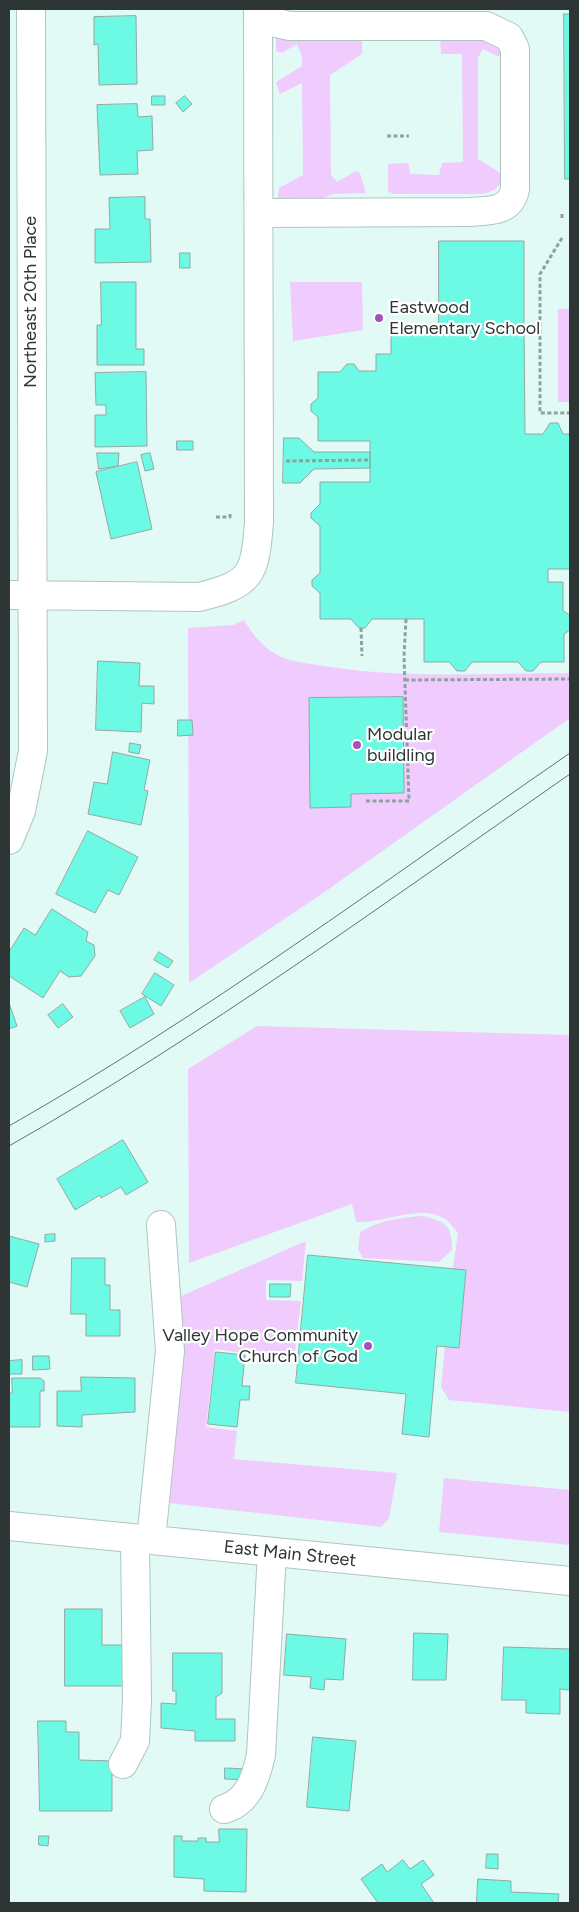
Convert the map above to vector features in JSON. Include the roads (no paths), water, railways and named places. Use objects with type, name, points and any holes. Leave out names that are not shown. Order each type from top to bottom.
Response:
[{"type":"street","name":"Northeast 20th Place","points":[[9,840],[21,811],[33,751],[21,595],[20,219],[31,9]]},
{"type":"street","points":[[21,595],[199,597],[229,589],[241,582],[250,572],[257,552],[260,213],[258,14],[290,26],[486,26],[509,38],[515,49],[516,189],[514,199],[507,206],[494,210],[469,212],[260,213]]},
{"type":"street","points":[[123,1764],[135,1741],[143,1540],[170,1351],[161,1225]]},
{"type":"street","name":"East Main Street","points":[[9,1526],[570,1581]]},
{"type":"street","points":[[224,1809],[239,1802],[256,1780],[261,1755],[272,1552]]},
{"type":"tram line","points":[[9,1126],[82,1083],[224,993],[570,753]]},
{"type":"tram line","points":[[9,1146],[82,1103],[224,1013],[363,919],[570,774]]},
{"type":"place","name":"Eastwood Elementary School","points":[[379,318]]},
{"type":"place","name":"Modular buildling","points":[[357,745]]},
{"type":"place","name":"Valley Hope Community Church of God","points":[[368,1346]]}]
